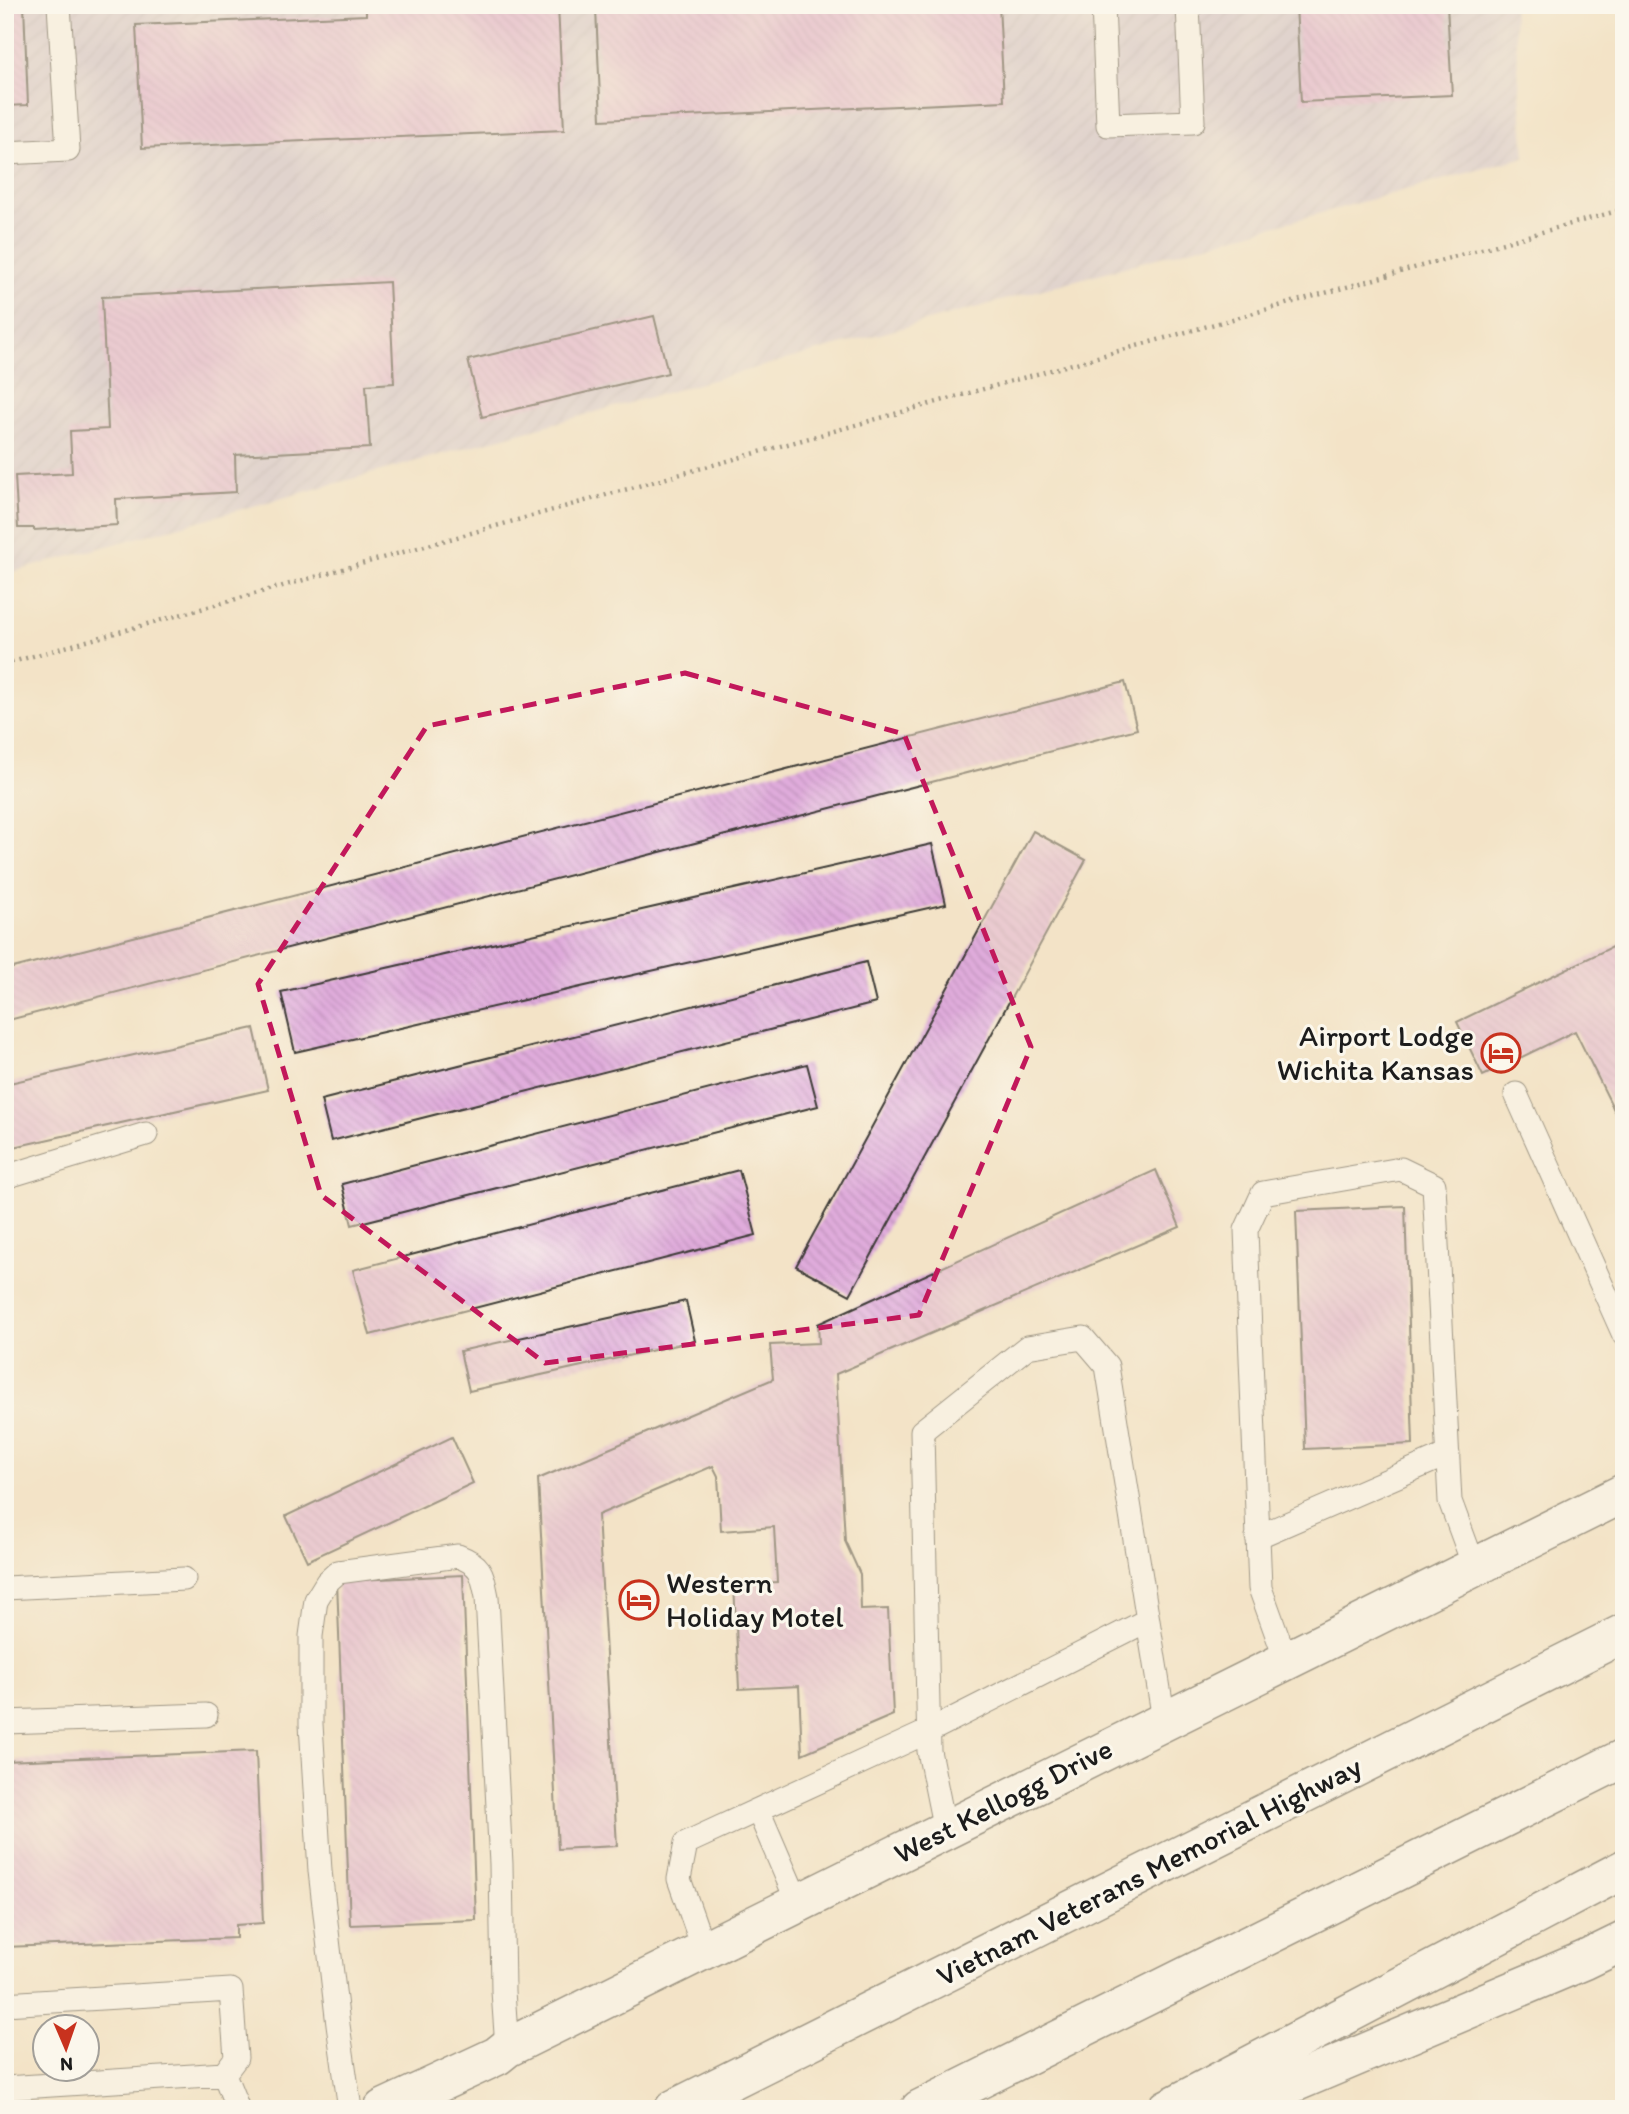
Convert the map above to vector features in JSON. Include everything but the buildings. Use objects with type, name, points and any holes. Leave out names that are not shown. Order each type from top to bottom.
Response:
[{"type":"main road","name":"West Kellogg Drive","points":[[383,2109],[498,2056],[506,2048],[1624,1493]]},
{"type":"main road","name":"Vietnam Veterans Memorial Highway","points":[[674,2109],[1624,1633]]},
{"type":"main road","points":[[920,2109],[1624,1758]]},
{"type":"main road","points":[[1167,2109],[1624,1869]]},
{"type":"main road","points":[[1232,2109],[1585,1960],[1624,1941]]},
{"type":"lane","points":[[5,153],[68,150],[59,5]]},
{"type":"lane","points":[[1103,5],[1108,125],[1193,122],[1188,5]]},
{"type":"lane","points":[[1516,1094],[1624,1335]]},
{"type":"lane","points":[[5,1177],[146,1134]]},
{"type":"lane","points":[[1286,1660],[1260,1588],[1257,1537],[1246,1230],[1263,1194],[1401,1169],[1434,1185],[1450,1501],[1474,1566]]},
{"type":"lane","points":[[944,1830],[929,1751],[922,1431],[1027,1347],[1083,1338],[1107,1366],[1164,1720]]},
{"type":"lane","points":[[1257,1537],[1448,1454]]},
{"type":"lane","points":[[350,2109],[320,1871],[311,1724],[311,1636],[316,1600],[327,1581],[338,1572],[458,1556],[472,1561],[481,1571],[487,1597],[501,1864],[506,2048]]},
{"type":"lane","points":[[5,1588],[184,1579]]},
{"type":"lane","points":[[704,1950],[678,1879],[686,1843],[929,1731],[1148,1620]]},
{"type":"lane","points":[[5,1722],[206,1715]]},
{"type":"lane","points":[[758,1810],[798,1903]]},
{"type":"lane","points":[[5,2004],[231,1990],[236,2058],[224,2074],[5,2088]]},
{"type":"lane","points":[[224,2074],[238,2109]]},
{"type":"path","points":[[5,664],[1624,209]]},
{"type":"highlighted area","points":[[685,673],[904,734],[1031,1047],[919,1315],[545,1363],[321,1195],[258,984],[427,726]]},
{"type":"shaded area","points":[[5,5],[1513,5],[1525,157],[5,574]]},
{"type":"place","name":"Airport Lodge Wichita Kansas","points":[[1501,1053]]},
{"type":"place","name":"Western Holiday Motel","points":[[639,1600]]}]
